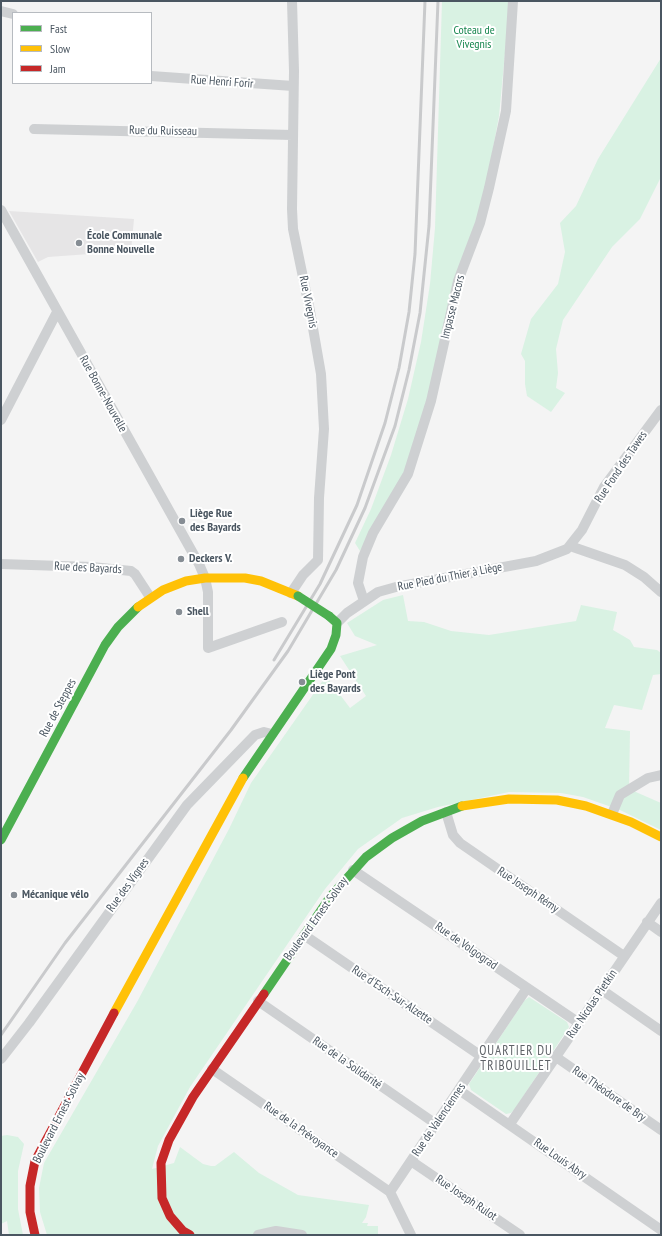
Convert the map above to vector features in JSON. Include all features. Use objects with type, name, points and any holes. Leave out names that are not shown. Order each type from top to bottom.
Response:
[{"type":"street","name":"Rue Vivegnis","points":[[292,1],[293,229],[320,367],[324,429],[319,498],[318,560],[303,575],[295,595]]},
{"type":"street","name":"Impasse Macors","points":[[364,601],[358,582],[363,557],[373,533],[408,474],[431,401],[458,281],[480,223],[490,188],[506,111],[513,1]]},
{"type":"street","points":[[1,11],[12,14]]},
{"type":"street","name":"Rue Henri Forir","points":[[152,76],[293,86]]},
{"type":"street","name":"Rue du Ruisseau","points":[[34,128],[293,135]]},
{"type":"street","name":"Rue Bonne-Nouvelle","points":[[1,210],[205,578]]},
{"type":"street","points":[[1,420],[57,312]]},
{"type":"street","name":"Rue Fond des Tawes","points":[[570,546],[582,530],[604,487],[661,410]]},
{"type":"street","name":"Rue Pied du Thier à Liège","points":[[337,623],[347,613],[378,592],[396,587],[536,561],[567,549],[570,546]]},
{"type":"street","points":[[570,546],[625,565],[644,577],[661,592]]},
{"type":"street","name":"Rue des Bayards","points":[[1,564],[92,567],[131,571],[135,574],[150,597]]},
{"type":"street","points":[[205,578],[208,592],[208,648],[282,622]]},
{"type":"street","points":[[150,597],[186,581],[205,578],[245,578],[261,581],[295,595],[329,616],[337,623]]},
{"type":"street","name":"Rue de Steppes","points":[[1,840],[105,646],[130,613],[150,597]]},
{"type":"street","name":"Boulevard Ernest Solvay","points":[[36,1235],[30,1212],[30,1186],[35,1161],[168,912],[244,776],[332,649],[336,635],[337,623]]},
{"type":"street","name":"Rue des Vignes","points":[[1,1058],[29,1023],[187,805],[255,735],[264,732],[272,734]]},
{"type":"street","points":[[612,814],[620,795],[648,778],[661,775]]},
{"type":"street","name":"Boulevard Ernest Solvay","points":[[190,1235],[175,1223],[167,1211],[159,1187],[165,1152],[176,1127],[212,1069],[258,1001],[330,897],[353,870],[392,838],[422,821],[446,812],[487,801],[522,798],[557,800],[575,803],[612,814],[661,837]]},
{"type":"street","name":"Rue Joseph Rémy","points":[[446,812],[453,835],[460,843],[624,956]]},
{"type":"street","name":"Rue de Volgograd","points":[[353,870],[579,1023]]},
{"type":"street","name":"Rue Nicolas Pietkin","points":[[510,1124],[661,902]]},
{"type":"street","points":[[647,922],[661,932]]},
{"type":"street","name":"Rue d'Esch-Sur-Alzette","points":[[304,935],[481,1056]]},
{"type":"street","name":"Rue de Valenciennes","points":[[390,1192],[527,988]]},
{"type":"street","points":[[602,990],[661,1031]]},
{"type":"street","name":"Rue de la Solidarité","points":[[258,1001],[436,1124]]},
{"type":"street","name":"Rue Théodore de Bry","points":[[556,1057],[661,1130]]},
{"type":"street","name":"Rue de la Prévoyance","points":[[212,1069],[390,1192]]},
{"type":"street","name":"Rue Louis Abry","points":[[459,1090],[661,1230]]},
{"type":"street","name":"Rue Joseph Rulot","points":[[411,1161],[520,1235]]},
{"type":"street","points":[[390,1192],[411,1235]]},
{"type":"street","points":[[258,1235],[276,1231],[302,1235]]},
{"type":"shaded area","name":"École Communale Bonne Nouvelle","points":[[9,211],[134,219],[131,251],[48,257],[38,262]]},
{"type":"green space","name":"Coteau de Vivegnis","points":[[442,1],[510,1],[499,116],[485,192],[424,409],[404,472],[360,551],[355,543],[371,509],[391,455],[408,399],[421,342],[430,284],[435,228]]},
{"type":"green space","points":[[661,58],[661,177],[640,219],[612,247],[563,320],[556,349],[558,373],[556,388],[565,393],[551,412],[527,396],[525,384],[525,361],[521,354],[531,319],[558,284],[565,252],[560,223],[576,206],[598,159]]},
{"type":"green space","points":[[403,595],[408,621],[424,622],[451,631],[489,635],[576,621],[581,605],[617,612],[613,630],[630,640],[634,647],[657,650],[661,653],[661,674],[653,675],[642,710],[614,705],[605,728],[630,731],[629,789],[661,803],[661,830],[620,810],[583,797],[561,793],[509,792],[438,807],[402,818],[358,849],[325,889],[190,1087],[158,1146],[152,1169],[174,1163],[180,1147],[203,1164],[211,1166],[215,1166],[234,1152],[259,1173],[298,1195],[369,1205],[366,1217],[362,1223],[368,1223],[367,1226],[378,1226],[378,1235],[47,1235],[40,1212],[39,1188],[44,1163],[137,1002],[229,829],[251,783],[326,676],[350,708],[366,696],[340,656],[377,645],[355,636],[347,623],[383,600]]},
{"type":"green space","points":[[529,997],[567,1022],[569,1027],[515,1109],[511,1113],[506,1114],[471,1090],[469,1084],[524,1001]]},
{"type":"green space","points":[[7,1135],[18,1137],[24,1144],[18,1171],[18,1209],[23,1235],[9,1235],[7,1221],[1,1224],[1,1136]]},
{"type":"railway","points":[[274,660],[320,584],[357,505],[385,423],[399,368],[409,312],[415,254],[425,1]]},
{"type":"railway","points":[[1,1035],[65,943],[231,730],[288,651],[336,570],[365,508],[395,426],[409,370],[420,313],[429,226],[438,1]]},
{"type":"traffic: fast","points":[[298,596],[329,616]]},
{"type":"traffic: fast","points":[[1,840],[105,645],[118,627],[138,607]]},
{"type":"traffic: fast","points":[[243,778],[331,649],[336,635],[337,623],[329,616]]},
{"type":"traffic: fast","points":[[264,994],[330,897],[366,857],[392,838],[422,821],[462,806]]},
{"type":"traffic: slow","points":[[138,607],[163,590],[186,581],[205,578],[245,578],[261,581],[298,596]]},
{"type":"traffic: slow","points":[[114,1013],[243,778]]},
{"type":"traffic: slow","points":[[462,806],[509,799],[557,800],[586,806],[631,822],[661,837]]},
{"type":"traffic: jam","points":[[190,1235],[183,1231],[170,1216],[162,1198],[161,1163],[169,1140],[193,1097],[264,994]]},
{"type":"traffic: jam","points":[[35,1235],[30,1212],[30,1186],[35,1161],[114,1013]]},
{"type":"place","name":"École Communale Bonne Nouvelle","points":[[79,243]]},
{"type":"place","name":"Liège Rue des Bayards","points":[[182,521]]},
{"type":"place","name":"Deckers V.","points":[[181,559]]},
{"type":"place","name":"Shell","points":[[179,612]]},
{"type":"place","name":"Liège Pont des Bayards","points":[[302,682]]},
{"type":"place","name":"Mécanique vélo","points":[[14,895]]},
{"type":"district","name":"QUARTIER DU TRIBOUILLET","points":[[516,1058]]}]
